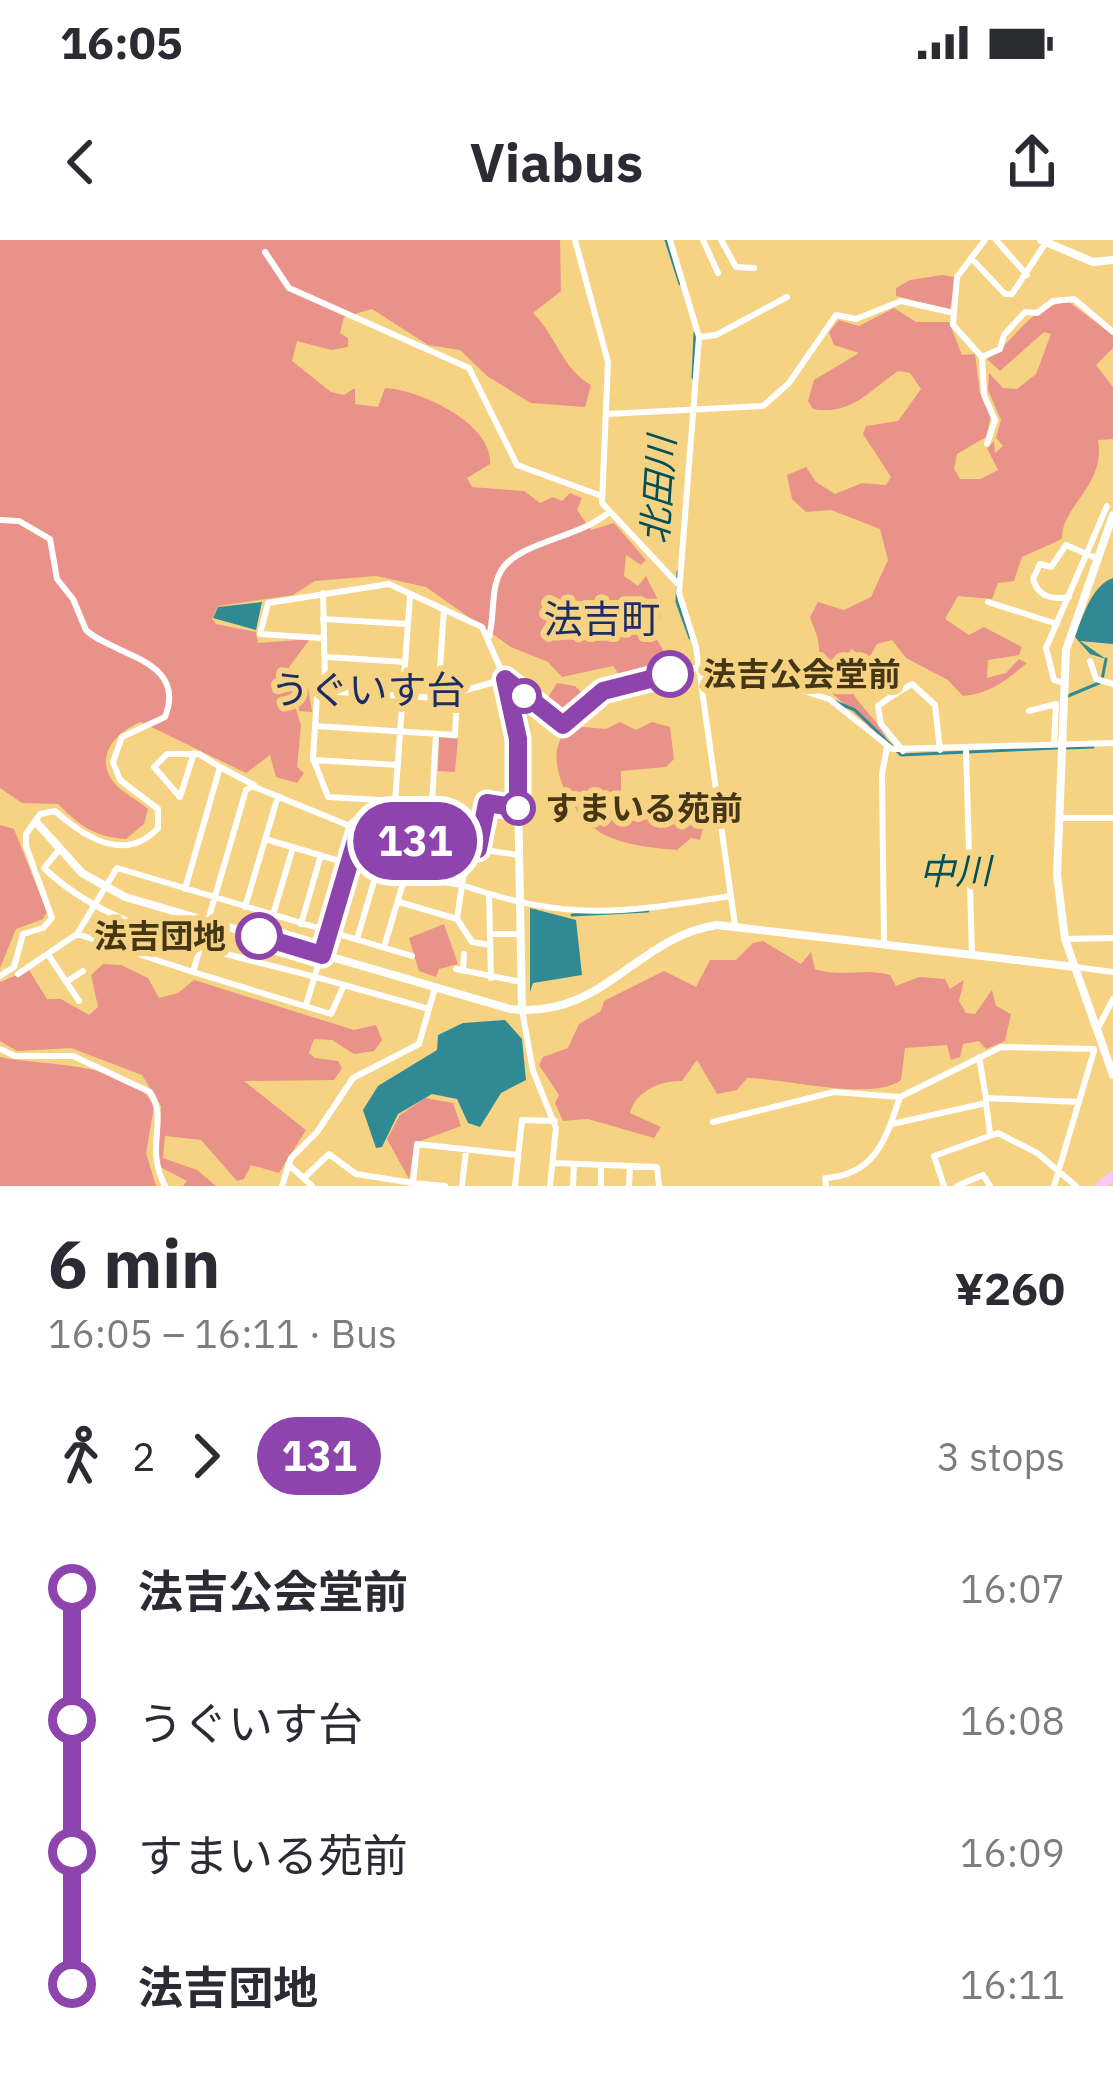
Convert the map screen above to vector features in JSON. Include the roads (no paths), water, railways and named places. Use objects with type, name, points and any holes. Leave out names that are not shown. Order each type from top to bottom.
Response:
[{"type":"main road","points":[[1100,1186],[1113,1176]]},
{"type":"street","points":[[575,240],[608,362],[599,495],[609,512],[679,585]]},
{"type":"street","points":[[670,240],[699,337],[679,585],[698,670],[735,925]]},
{"type":"street","points":[[703,240],[718,273]]},
{"type":"street","points":[[721,240],[736,267],[754,268]]},
{"type":"street","points":[[985,240],[957,277],[954,314],[955,332],[982,357],[984,395],[995,420],[987,444]]},
{"type":"street","points":[[996,240],[1028,275]]},
{"type":"street","points":[[970,257],[1004,294],[1012,294],[1028,275],[1043,242],[1093,262],[1113,260]]},
{"type":"street","points":[[265,252],[274,272],[293,290],[469,368],[517,465],[599,495]]},
{"type":"street","points":[[699,337],[716,334],[787,297]]},
{"type":"street","points":[[982,357],[1000,349],[1004,334],[1025,312],[1037,314],[1053,302],[1074,298],[1113,332]]},
{"type":"street","points":[[607,414],[764,406],[789,383],[836,315],[856,319],[902,301],[954,314]]},
{"type":"street","points":[[489,637],[497,582],[507,563],[527,550],[586,531],[609,512]]},
{"type":"street","points":[[1063,683],[1054,680],[1044,656],[1111,518]]},
{"type":"street","points":[[1111,518],[1093,558],[1070,636],[1063,683],[1058,892],[1065,939],[1113,1075]]},
{"type":"street","points":[[0,520],[19,520],[50,539],[57,579],[74,598],[86,630],[133,653],[165,681],[170,697],[165,717],[127,733],[113,757],[116,776],[158,809],[160,823],[155,832],[111,845],[82,835],[55,811],[43,812],[26,846],[49,898],[52,918],[43,928],[23,934],[14,967],[0,976]]},
{"type":"street","points":[[1069,598],[1046,597],[1034,582],[1034,573],[1040,564],[1051,567],[1066,545],[1093,558]]},
{"type":"street","points":[[321,638],[260,634],[268,603],[380,584],[471,619],[489,637],[505,679],[518,739],[522,1010],[532,1071],[555,1121],[550,1186]]},
{"type":"street","points":[[323,593],[321,638],[327,657],[313,760],[328,797],[431,803],[436,734]]},
{"type":"street","points":[[395,802],[410,596]]},
{"type":"street","points":[[988,602],[1057,624]]},
{"type":"street","points":[[439,698],[444,609]]},
{"type":"street","points":[[322,620],[406,624]]},
{"type":"street","points":[[327,657],[405,662]]},
{"type":"street","points":[[1090,661],[1096,679],[1113,684]]},
{"type":"street","points":[[505,679],[563,725],[603,691],[698,670],[788,686],[829,699],[895,749],[966,751],[1113,743]]},
{"type":"street","points":[[879,674],[892,696]]},
{"type":"street","points":[[321,691],[439,698],[505,679]]},
{"type":"street","points":[[895,749],[879,719],[878,706],[912,684],[935,705],[940,750]]},
{"type":"street","points":[[315,725],[455,735],[457,694]]},
{"type":"street","points":[[1029,711],[1056,704],[1059,746]]},
{"type":"street","points":[[884,944],[882,774],[895,749]]},
{"type":"street","points":[[966,751],[972,954]]},
{"type":"street","points":[[194,753],[179,797],[154,765],[167,754],[194,753],[359,830],[519,855]]},
{"type":"street","points":[[313,760],[398,765]]},
{"type":"street","points":[[185,889],[220,767]]},
{"type":"street","points":[[193,972],[246,790],[257,786]]},
{"type":"street","points":[[245,907],[278,796]]},
{"type":"street","points":[[457,919],[462,885],[487,803],[518,808]]},
{"type":"street","points":[[1059,818],[1113,818]]},
{"type":"street","points":[[36,822],[58,850],[106,888],[522,1010],[577,1002],[677,937],[709,926],[735,925],[1113,972]]},
{"type":"street","points":[[306,1006],[359,830]]},
{"type":"street","points":[[265,839],[404,880]]},
{"type":"street","points":[[385,947],[413,840]]},
{"type":"street","points":[[273,915],[293,847]]},
{"type":"street","points":[[58,850],[44,868],[95,907],[429,1009]]},
{"type":"street","points":[[301,923],[321,855]]},
{"type":"street","points":[[18,974],[77,934],[117,868],[412,956]]},
{"type":"street","points":[[357,939],[376,872]]},
{"type":"street","points":[[443,882],[520,902],[605,914],[731,897]]},
{"type":"street","points":[[489,894],[490,979]]},
{"type":"street","points":[[399,902],[457,919],[472,942],[490,945]]},
{"type":"street","points":[[77,934],[334,1013],[344,985]]},
{"type":"street","points":[[490,934],[520,934]]},
{"type":"street","points":[[1065,939],[1113,938]]},
{"type":"street","points":[[464,954],[459,970],[516,981]]},
{"type":"street","points":[[49,956],[79,1001]]},
{"type":"street","points":[[66,982],[83,971]]},
{"type":"street","points":[[282,1186],[288,1164],[330,1116],[352,1078],[419,1044],[435,988]]},
{"type":"street","points":[[1097,1030],[1113,999]]},
{"type":"street","points":[[712,1122],[834,1092],[900,1097],[1006,1046],[1103,1047]]},
{"type":"street","points":[[1054,1186],[1079,1102],[1103,1047]]},
{"type":"street","points":[[0,1049],[15,1057],[73,1056],[150,1092],[159,1112],[153,1165],[165,1186]]},
{"type":"street","points":[[980,1057],[990,1133]]},
{"type":"street","points":[[826,1186],[825,1178],[845,1175],[881,1152],[900,1097]]},
{"type":"street","points":[[892,1124],[986,1101],[1079,1102]]},
{"type":"street","points":[[515,1186],[522,1120],[555,1121]]},
{"type":"street","points":[[944,1186],[934,1156],[990,1133],[1015,1138],[1076,1186]]},
{"type":"street","points":[[413,1183],[417,1144],[518,1155]]},
{"type":"street","points":[[462,1186],[466,1150]]},
{"type":"street","points":[[304,1178],[329,1154],[356,1174],[393,1184],[445,1186]]},
{"type":"street","points":[[554,1163],[658,1168],[659,1186]]},
{"type":"street","points":[[288,1164],[312,1186]]},
{"type":"street","points":[[573,1186],[574,1164]]},
{"type":"street","points":[[601,1165],[601,1186]]},
{"type":"street","points":[[629,1186],[630,1166]]},
{"type":"street","points":[[957,1186],[983,1175],[990,1186]]},
{"type":"water","points":[[1113,578],[1113,644],[1080,641],[1106,659],[1090,654],[1075,637],[1094,594]]},
{"type":"water","points":[[262,602],[256,630],[213,618],[218,607]]},
{"type":"water","points":[[530,908],[576,920],[582,975],[533,983],[530,992]]},
{"type":"water","points":[[505,1020],[522,1039],[526,1080],[501,1093],[480,1127],[468,1123],[457,1099],[432,1094],[398,1114],[382,1147],[376,1148],[363,1110],[378,1086],[437,1050],[438,1035],[463,1023]]},
{"type":"waterway","name":"北田川","points":[[666,240],[680,284]]},
{"type":"waterway","name":"北田川","points":[[693,378],[695,333]]},
{"type":"waterway","name":"北田川","points":[[678,572],[677,602],[690,638]]},
{"type":"waterway","points":[[1102,680],[1106,659]]},
{"type":"waterway","name":"北田川","points":[[702,669],[787,683]]},
{"type":"waterway","points":[[1068,696],[1099,683]]},
{"type":"waterway","name":"北田川","points":[[797,686],[855,710],[901,755],[1057,748]]},
{"type":"waterway","name":"北田川","points":[[1067,748],[1093,747]]},
{"type":"waterway","name":"中川","points":[[572,915],[648,911]]},
{"type":"place","name":"法吉公会堂前","points":[[670,674]]},
{"type":"place","name":"すまいる苑前","points":[[518,808]]},
{"type":"place","name":"法吉団地","points":[[259,936]]},
{"type":"district","name":"法吉町","points":[[602,619]]},
{"type":"district","name":"うぐいす台","points":[[368,690]]}]
